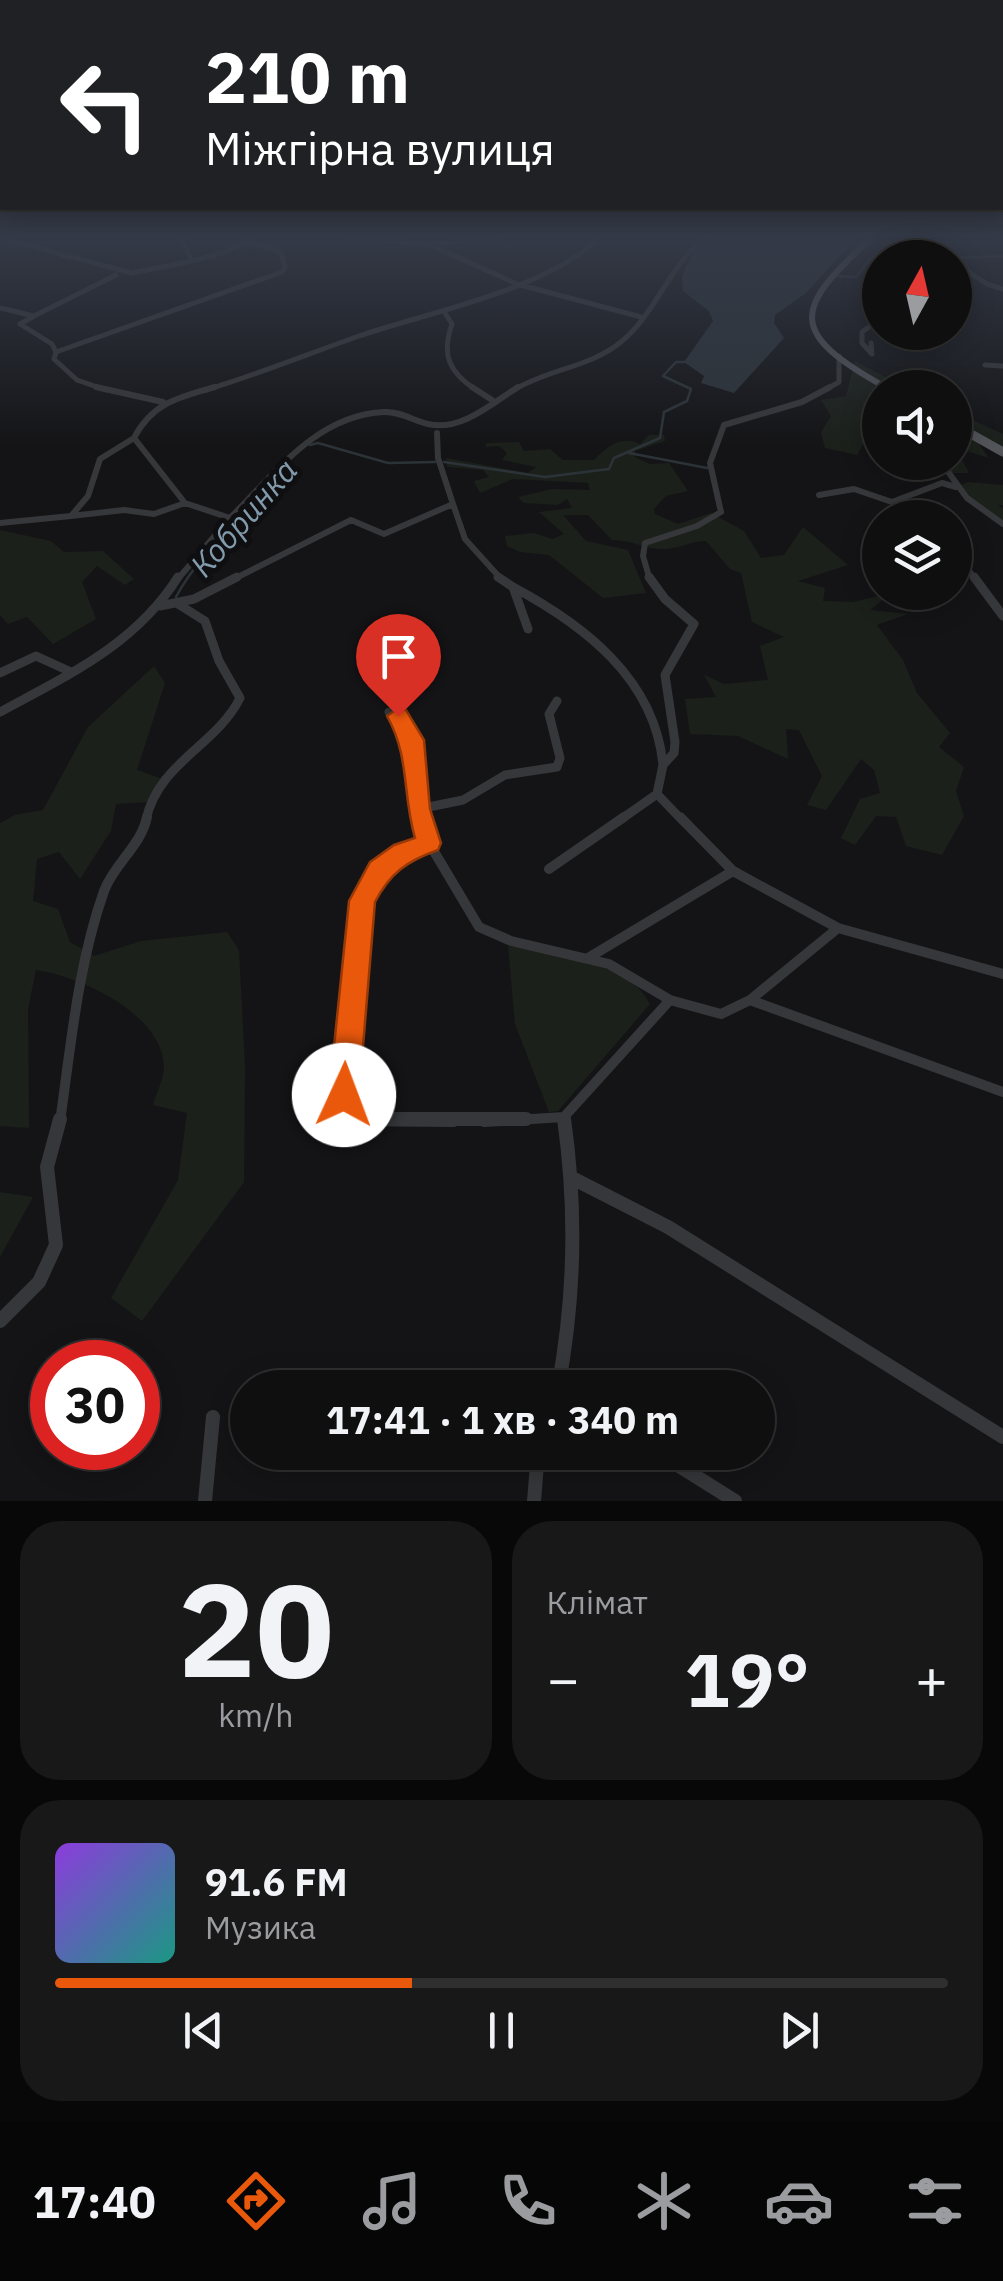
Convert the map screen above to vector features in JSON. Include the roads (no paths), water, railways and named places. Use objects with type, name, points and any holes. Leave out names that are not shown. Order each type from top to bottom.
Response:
[{"type":"main road","points":[[811,307],[816,333],[862,372]]},
{"type":"main road","points":[[972,435],[1003,452]]},
{"type":"street","points":[[52,307],[20,324],[52,344],[54,359],[77,382],[92,389],[162,402],[267,372],[380,329],[460,307]]},
{"type":"street","points":[[56,352],[183,307]]},
{"type":"street","points":[[604,307],[641,317]]},
{"type":"street","points":[[437,433],[541,375],[607,351],[635,331],[648,307]]},
{"type":"street","points":[[0,308],[34,316]]},
{"type":"street","points":[[445,313],[452,324],[443,344],[444,361],[462,380],[492,400]]},
{"type":"street","points":[[664,765],[674,753],[675,742],[665,675],[694,624],[664,596],[644,569],[646,542],[697,526],[720,512],[710,463],[724,425],[802,402],[840,382],[839,356]]},
{"type":"street","points":[[985,364],[1003,366]]},
{"type":"street","points":[[72,516],[88,496],[100,459],[134,438],[142,422],[162,402]]},
{"type":"street","points":[[0,712],[107,652],[160,606],[180,574],[300,444],[338,425],[386,412],[429,426],[450,425]]},
{"type":"street","points":[[429,426],[437,433],[438,458],[464,538],[494,575],[575,624],[642,692],[660,732],[664,765],[656,794],[549,869]]},
{"type":"street","points":[[134,438],[185,502],[230,518]]},
{"type":"street","points":[[952,480],[1003,524]]},
{"type":"street","points":[[897,500],[942,483],[956,487]]},
{"type":"street","points":[[819,495],[854,489],[886,500]]},
{"type":"street","points":[[0,524],[124,510],[154,514],[185,502]]},
{"type":"street","points":[[160,606],[178,604],[351,520],[384,534],[453,504]]},
{"type":"street","points":[[972,575],[1003,616]]},
{"type":"street","points":[[513,587],[528,629]]},
{"type":"street","points":[[0,1321],[40,1282],[56,1245],[47,1167],[58,1135],[86,950],[106,885],[144,831],[150,802],[166,774],[233,712],[240,698],[205,620],[178,604]]},
{"type":"street","points":[[0,673],[35,654],[47,656],[71,672]]},
{"type":"street","points":[[418,809],[463,800],[505,776],[556,767],[560,758],[548,714],[557,701]]},
{"type":"street","points":[[388,712],[398,716],[413,740],[418,809],[429,843],[479,927],[512,940],[609,964],[670,1000],[721,1014],[750,1000],[838,928]]},
{"type":"street","points":[[656,794],[732,871],[838,928],[1003,974]]},
{"type":"street","points":[[429,843],[403,852],[379,869],[362,901],[358,966],[346,1041],[343,1122],[481,1122],[564,1116],[624,1055],[670,1000]]},
{"type":"street","points":[[588,958],[732,871]]},
{"type":"street","points":[[750,1000],[1003,1092]]},
{"type":"street","points":[[562,1370],[571,1327],[574,1179],[564,1116]]},
{"type":"street","points":[[574,1179],[668,1227],[1003,1437]]},
{"type":"street","points":[[205,1501],[213,1418]]},
{"type":"street","points":[[534,1501],[537,1470]]},
{"type":"street","points":[[686,1470],[735,1501]]},
{"type":"waterway","name":"Кобринка","points":[[444,462],[545,477],[609,469],[614,458],[660,438],[664,412],[687,401],[691,389],[663,376],[676,362],[684,362]]},
{"type":"waterway","name":"Кобринка","points":[[310,445],[318,443],[388,463],[435,462]]},
{"type":"waterway","points":[[629,453],[707,468]]},
{"type":"waterway","name":"Кобринка","points":[[176,597],[200,562],[284,466]]}]
